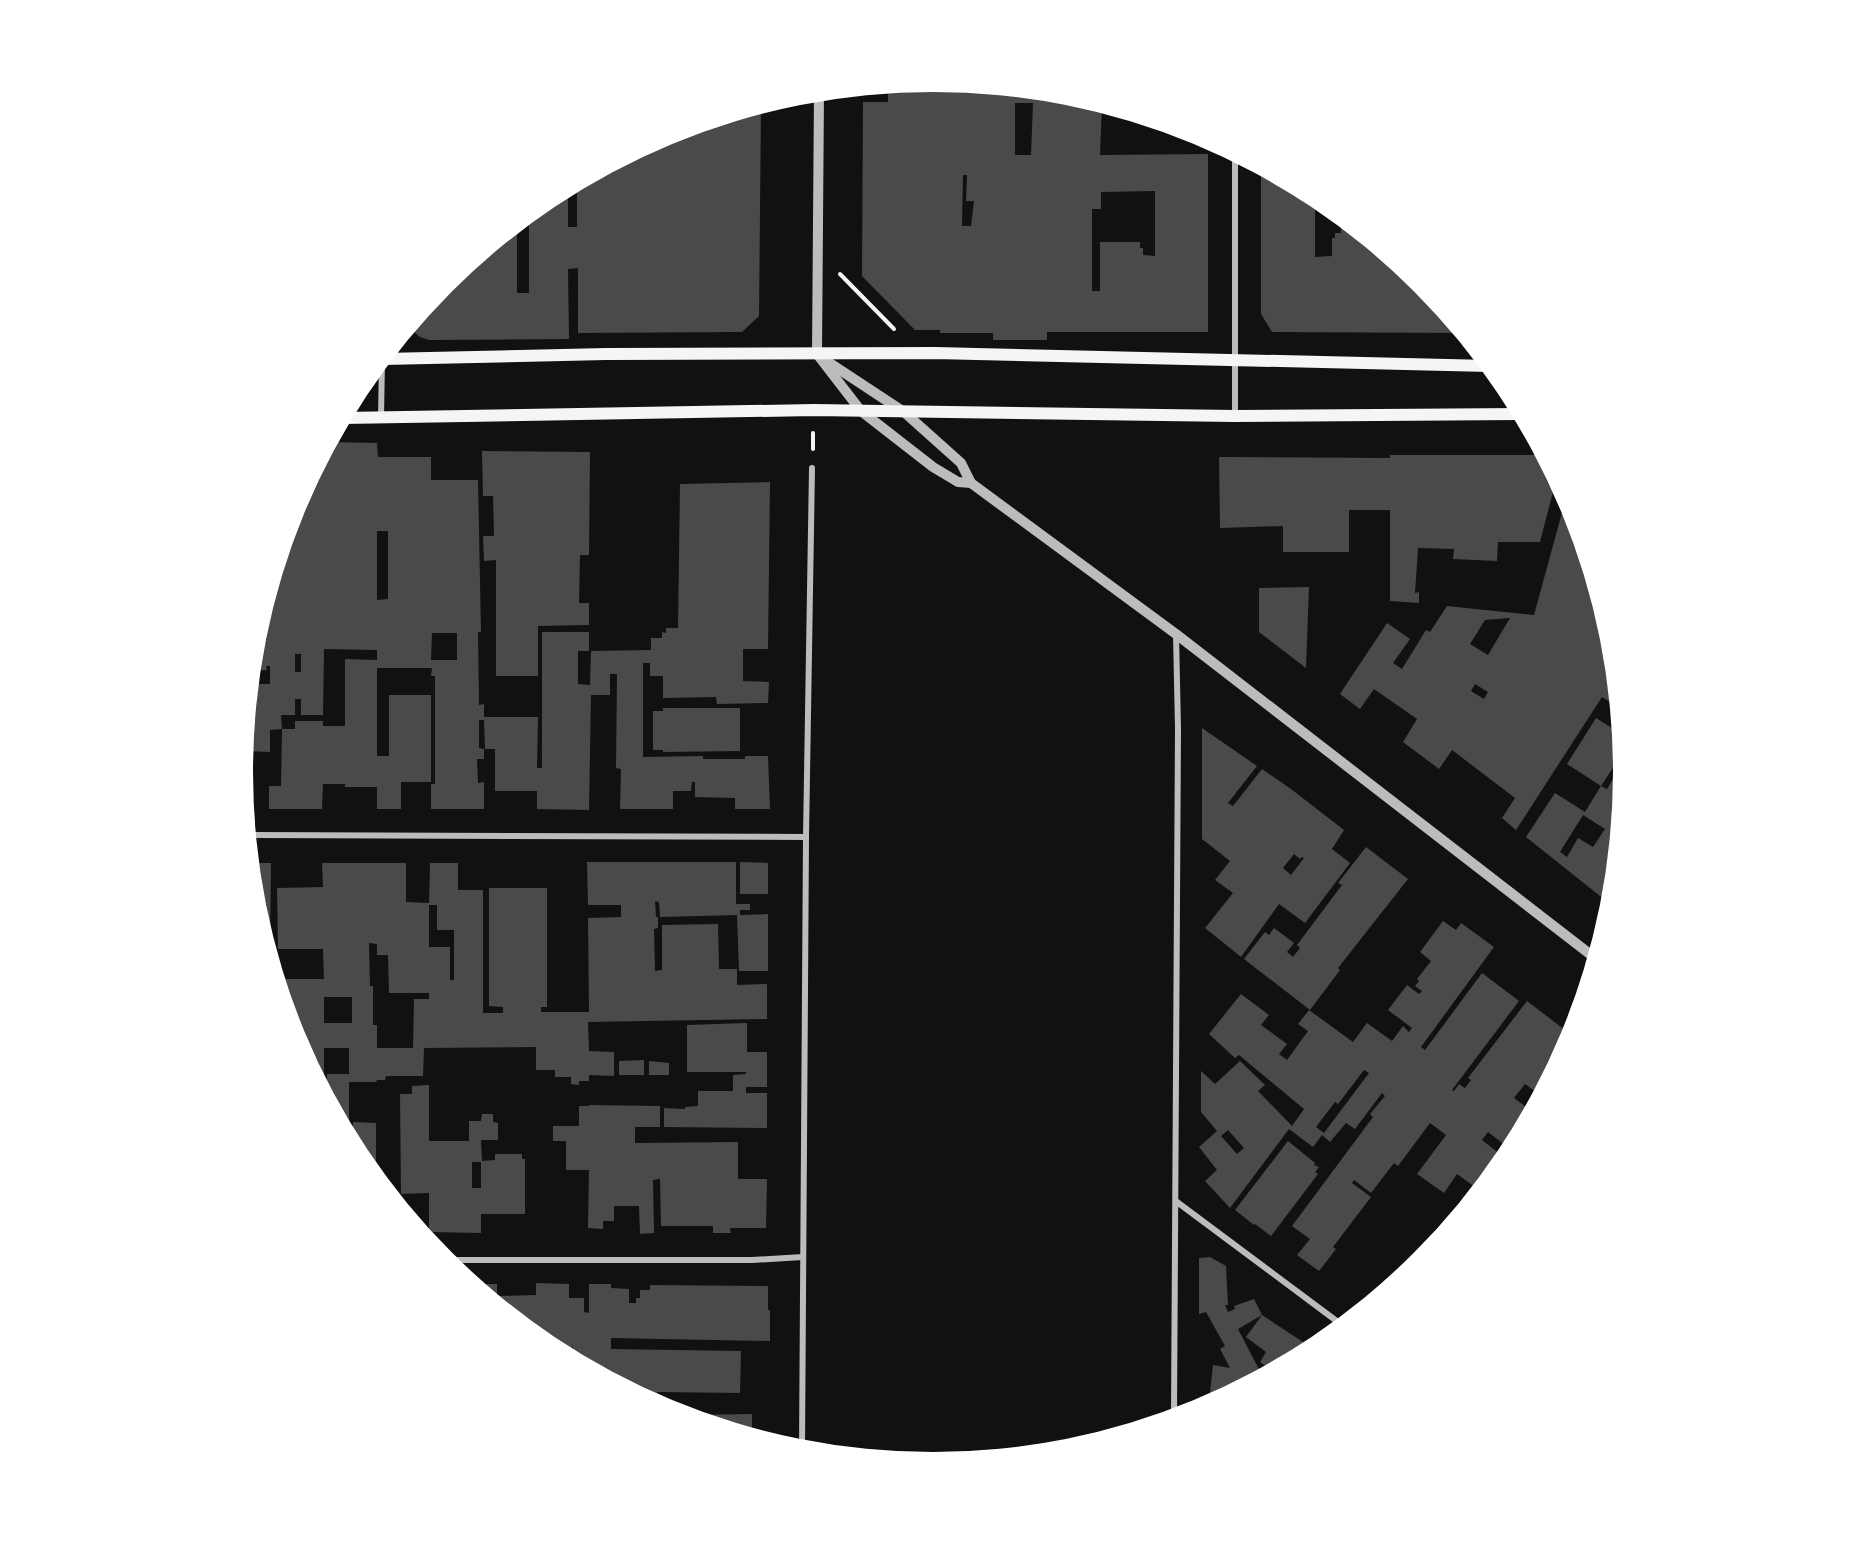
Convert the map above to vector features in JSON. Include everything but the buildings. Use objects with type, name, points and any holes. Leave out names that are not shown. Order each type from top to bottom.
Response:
[{"type":"main road","points":[[393,359],[618,354],[917,353],[1478,366]]},
{"type":"main road","points":[[353,418],[814,410],[1235,416],[1511,414]]},
{"type":"street","points":[[819,102],[817,354],[861,411],[933,467],[958,482],[971,483]]},
{"type":"street","points":[[1235,163],[1235,416]]},
{"type":"street","points":[[817,354],[904,412],[961,463],[971,483],[1176,634],[1588,953]]},
{"type":"street","points":[[381,417],[382,375]]},
{"type":"street","points":[[802,1438],[806,837],[812,468]]},
{"type":"street","points":[[1174,1407],[1177,1202],[1178,729],[1176,634]]},
{"type":"street","points":[[256,835],[806,837]]},
{"type":"street","points":[[1177,1202],[1335,1320]]},
{"type":"street","points":[[461,1260],[752,1260],[803,1257]]},
{"type":"path","points":[[819,252],[917,353]]},
{"type":"path","points":[[812,468],[814,410]]}]
